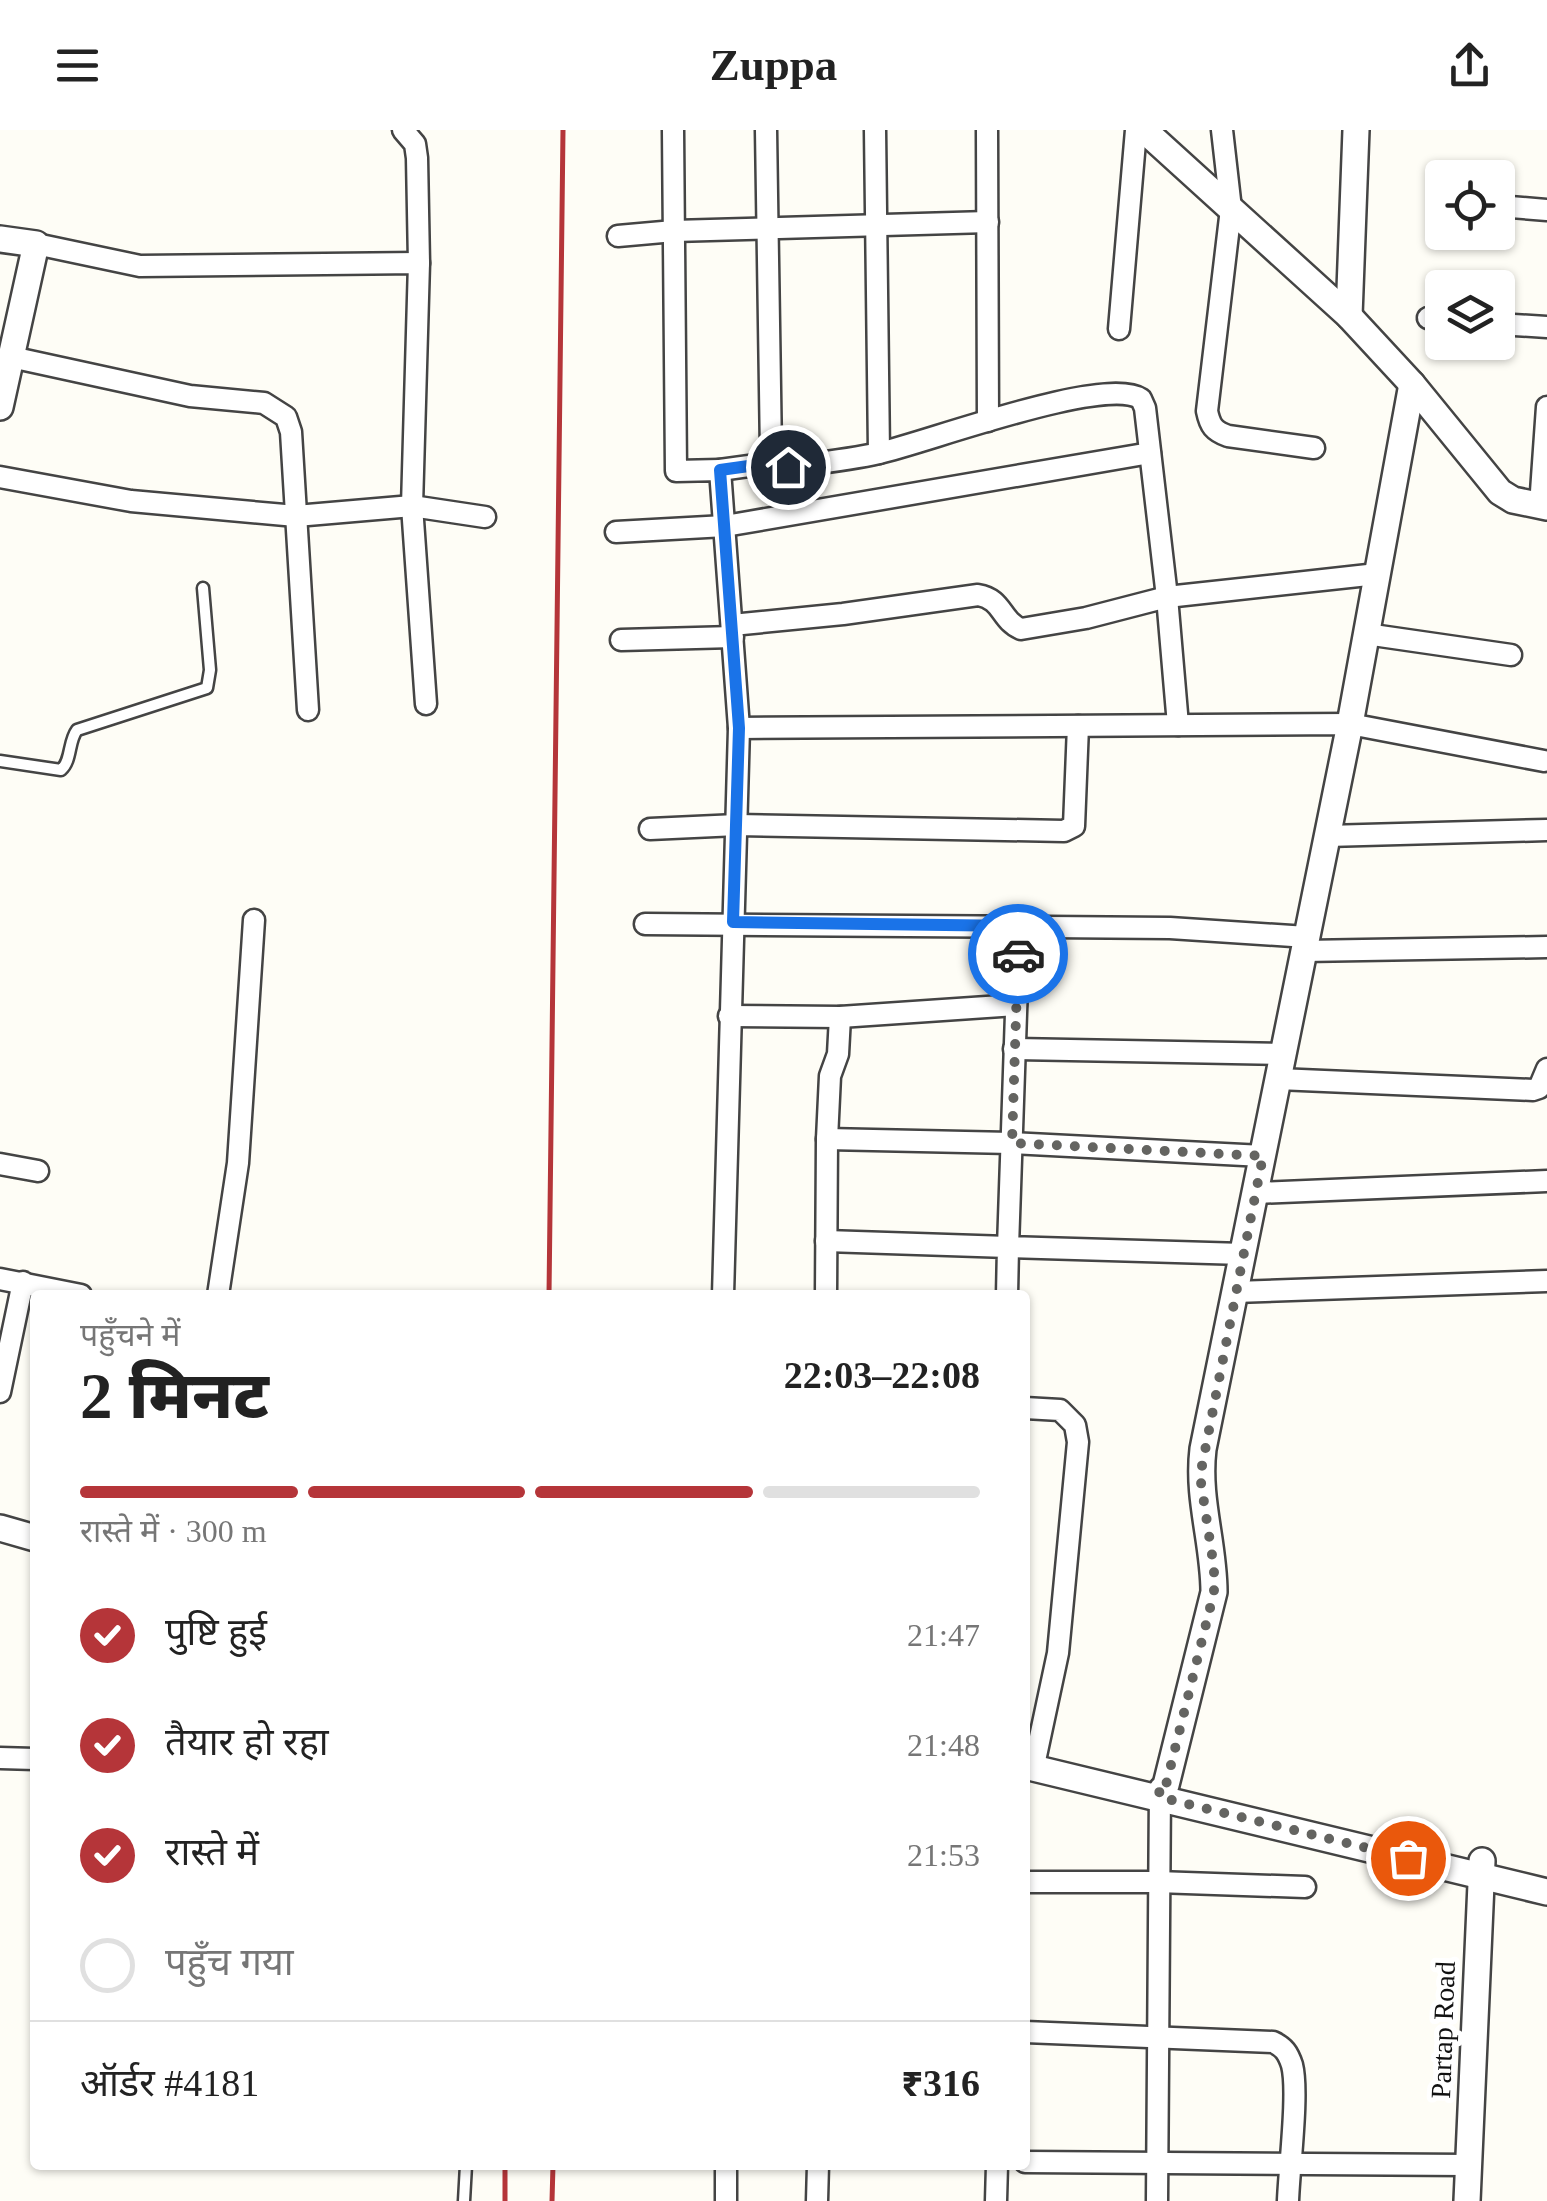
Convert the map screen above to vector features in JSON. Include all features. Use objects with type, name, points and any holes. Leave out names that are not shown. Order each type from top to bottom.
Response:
[{"type":"street","points":[[403,130],[415,144],[417,158],[419,263],[412,506],[426,704]]},
{"type":"street","points":[[673,130],[676,470],[720,470],[778,462]]},
{"type":"street","points":[[766,130],[771,453],[788,467],[879,453],[1044,405],[1121,391],[1141,399],[1168,597],[1178,725]]},
{"type":"street","points":[[875,130],[879,453]]},
{"type":"street","points":[[987,130],[988,421]]},
{"type":"street","points":[[1119,328],[1136,130]]},
{"type":"street","points":[[1144,130],[1349,316],[1412,384],[1500,492],[1513,500],[1544,507],[1547,407]]},
{"type":"street","points":[[1222,130],[1231,209],[1207,412],[1210,424],[1216,432],[1228,436],[1314,448]]},
{"type":"street","points":[[1349,316],[1356,130]]},
{"type":"street","points":[[1515,207],[1547,210]]},
{"type":"street","points":[[618,236],[988,222]]},
{"type":"street","points":[[0,239],[140,266],[419,263]]},
{"type":"street","points":[[0,407],[36,244]]},
{"type":"street","points":[[1515,325],[1547,328]]},
{"type":"street","points":[[11,357],[190,396],[264,402],[286,417],[291,432],[308,710]]},
{"type":"street","points":[[1157,2201],[1162,1788],[1214,1592],[1200,1476],[1350,724],[1412,384]]},
{"type":"street","points":[[616,532],[726,526],[1150,452]]},
{"type":"street","points":[[720,470],[739,728],[723,1290]]},
{"type":"street","points":[[0,477],[131,501],[296,516],[412,506],[484,517]]},
{"type":"street","points":[[622,640],[732,631],[978,595],[1000,603],[1005,618],[1021,629],[1086,618],[1168,597],[1377,574]]},
{"type":"street","points":[[1366,634],[1511,654]]},
{"type":"street","points":[[739,728],[1350,724],[1544,761]]},
{"type":"street","points":[[650,829],[737,826],[1070,830],[1075,820],[1078,726]]},
{"type":"street","points":[[1327,836],[1547,830]]},
{"type":"street","points":[[219,1290],[238,1164],[254,920]]},
{"type":"street","points":[[645,924],[1170,928],[1305,944],[1547,947]]},
{"type":"street","points":[[1007,1290],[1018,926]]},
{"type":"street","points":[[729,1016],[840,1017],[1016,1005]]},
{"type":"street","points":[[826,1290],[830,1076],[838,1054],[840,1017]]},
{"type":"street","points":[[1014,1049],[1281,1066],[1533,1090],[1539,1088],[1547,1068]]},
{"type":"street","points":[[827,1139],[1012,1143],[1263,1156]]},
{"type":"street","points":[[0,1164],[38,1171]]},
{"type":"street","points":[[1256,1192],[1547,1181]]},
{"type":"street","points":[[826,1241],[1243,1254]]},
{"type":"street","points":[[0,1279],[59,1290]]},
{"type":"street","points":[[1235,1292],[1547,1281]]},
{"type":"street","points":[[0,1392],[23,1282]]},
{"type":"street","points":[[1030,1408],[1060,1410],[1075,1425],[1078,1442],[1058,1653],[1030,1754]]},
{"type":"street","points":[[0,1528],[30,1537]]},
{"type":"street","points":[[0,1539],[30,1538]]},
{"type":"street","points":[[0,1758],[30,1759]]},
{"type":"street","points":[[1030,1758],[1481,1868],[1547,1878]]},
{"type":"street","points":[[1481,1868],[1547,1892]]},
{"type":"street","name":"Partap Road","points":[[1467,2201],[1481,1868]]},
{"type":"street","points":[[1030,1882],[1306,1887]]},
{"type":"street","points":[[1030,2032],[1273,2042],[1281,2046],[1294,2075],[1288,2201]]},
{"type":"street","points":[[1030,2162],[1468,2165]]},
{"type":"street","points":[[726,2170],[726,2201]]},
{"type":"street","points":[[817,2201],[818,2170]]},
{"type":"street","points":[[996,2201],[997,2170]]},
{"type":"lane","points":[[0,760],[61,770],[66,766],[77,730],[207,688],[210,670],[203,588]]},
{"type":"lane","points":[[464,2201],[466,2170]]},
{"type":"railway","points":[[549,1290],[563,130]]},
{"type":"railway","points":[[505,2170],[505,2201]]},
{"type":"railway","points":[[552,2201],[553,2170]]},
{"type":"way so far","points":[[1018,954],[1012,1143],[1263,1156],[1200,1476],[1214,1592],[1166,1785],[1160,1783],[1159,1797],[1408,1858]]},
{"type":"route","points":[[788,467],[778,462],[720,470],[739,728],[733,922],[1018,926],[1018,954]]}]
